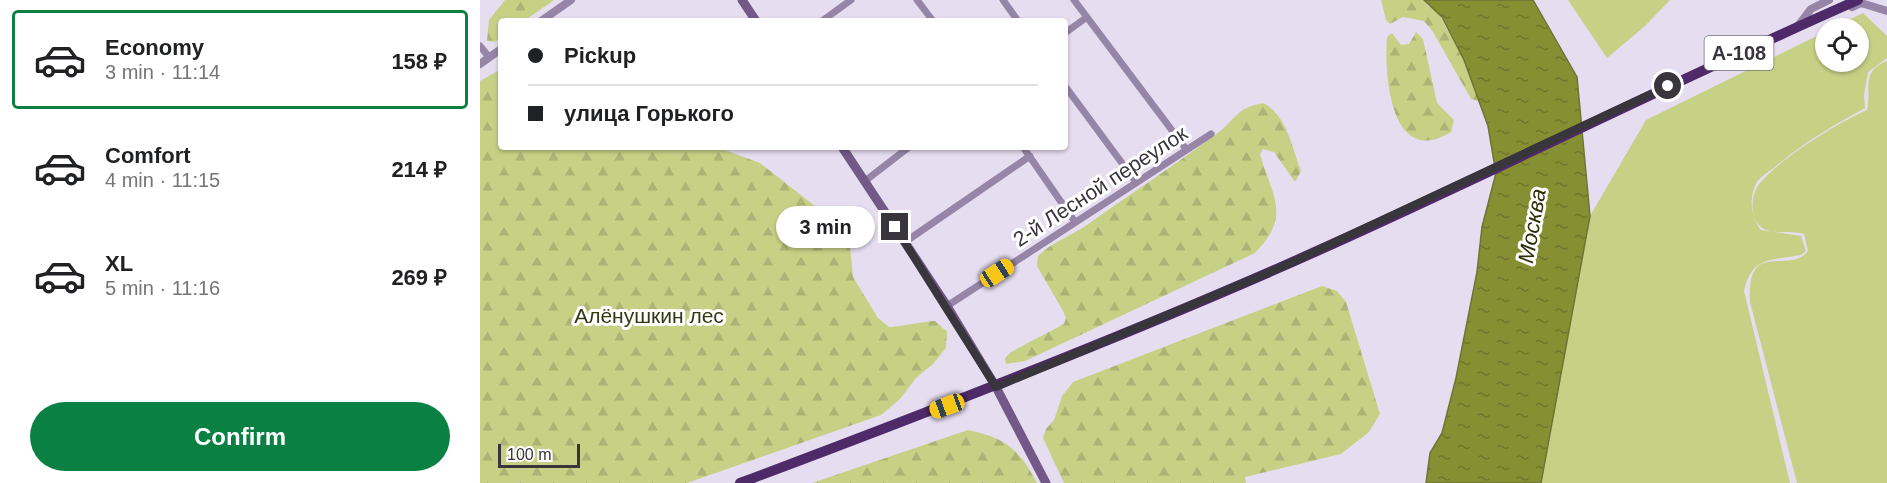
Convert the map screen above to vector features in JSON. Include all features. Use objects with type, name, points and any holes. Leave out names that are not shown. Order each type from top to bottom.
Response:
[{"type":"highway","name":"А-108","points":[[1812,19],[1843,0]]},
{"type":"highway","name":"А-108","points":[[740,483],[996,387],[1282,267],[1424,202],[1655,91],[1858,0]]},
{"type":"main road","points":[[742,0],[754,18]]},
{"type":"main road","points":[[844,150],[947,306],[996,387],[1046,483]]},
{"type":"street","points":[[545,18],[571,0]]},
{"type":"street","points":[[826,18],[851,0]]},
{"type":"street","points":[[917,0],[931,18]]},
{"type":"street","points":[[1003,0],[1016,18]]},
{"type":"street","points":[[1074,0],[1186,149]]},
{"type":"street","points":[[1798,26],[1811,9],[1829,0]]},
{"type":"street","points":[[1798,26],[1814,24],[1861,3],[1887,11]]},
{"type":"street","points":[[1068,31],[1087,17]]},
{"type":"street","points":[[480,46],[489,57]]},
{"type":"street","points":[[480,64],[498,51]]},
{"type":"street","points":[[1068,90],[1136,182]]},
{"type":"street","name":"2-й Лесной переулок","points":[[947,306],[1211,134]]},
{"type":"street","points":[[865,181],[905,150]]},
{"type":"street","points":[[1025,150],[1075,222]]},
{"type":"street","points":[[905,242],[1030,156]]},
{"type":"green space","points":[[505,0],[554,0],[528,18],[498,18],[498,40],[494,42],[487,41],[489,20]]},
{"type":"green space","points":[[1381,0],[1424,0],[1428,6],[1436,9],[1464,60],[1479,101],[1471,99],[1433,32],[1424,21],[1403,17],[1390,24],[1386,20]]},
{"type":"green space","points":[[1568,0],[1670,0],[1645,26],[1607,58]]},
{"type":"green space","points":[[1863,13],[1868,18],[1853,18]]},
{"type":"green space","points":[[1869,19],[1887,36],[1887,58],[1869,71]]},
{"type":"green space","points":[[1416,32],[1423,39],[1437,103],[1454,120],[1451,132],[1431,140],[1415,138],[1404,128],[1395,113],[1387,74],[1387,37],[1392,33],[1401,45],[1409,44]]},
{"type":"green space","points":[[1815,37],[1815,72],[1868,72],[1864,95],[1865,108],[1786,158],[1759,180],[1752,194],[1753,213],[1761,230],[1801,236],[1806,251],[1801,255],[1771,260],[1757,266],[1747,280],[1744,291],[1790,483],[1541,483],[1590,216],[1646,120]]},
{"type":"green space","points":[[1887,61],[1887,483],[1797,483],[1750,302],[1751,282],[1755,270],[1762,264],[1800,258],[1808,251],[1804,234],[1769,231],[1760,226],[1754,216],[1753,198],[1757,187],[1769,173],[1795,152],[1825,132],[1867,110],[1870,75],[1879,65]]},
{"type":"green space","name":"Алёнушкин лес","points":[[498,71],[498,150],[725,150],[760,163],[839,225],[850,246],[853,277],[878,318],[889,327],[935,321],[947,331],[946,348],[933,364],[916,378],[900,399],[881,415],[687,483],[480,483],[480,81]]},
{"type":"green space","points":[[1263,103],[1278,115],[1301,171],[1295,182],[1274,152],[1263,149],[1260,154],[1276,205],[1276,216],[1273,228],[1255,253],[1025,361],[1006,364],[1005,358],[1011,352],[1064,324],[1066,318],[1037,266],[1038,256],[1186,156],[1219,132],[1242,111]]},
{"type":"green space","points":[[1322,286],[1337,291],[1346,302],[1380,414],[1369,432],[1341,454],[1245,477],[1246,483],[1064,483],[1043,438],[1046,429],[1054,420],[1062,396],[1073,382]]},
{"type":"green space","points":[[968,430],[1002,441],[1010,447],[1024,461],[1037,483],[812,483]]},
{"type":"water","name":"Москва","points":[[1424,0],[1533,0],[1577,77],[1590,216],[1541,483],[1426,483],[1430,453],[1442,433],[1456,378],[1477,272],[1482,227],[1496,173],[1488,126],[1464,60],[1442,17]]},
{"type":"route","points":[[895,227],[930,279],[996,387],[1282,267],[1668,86]]}]
